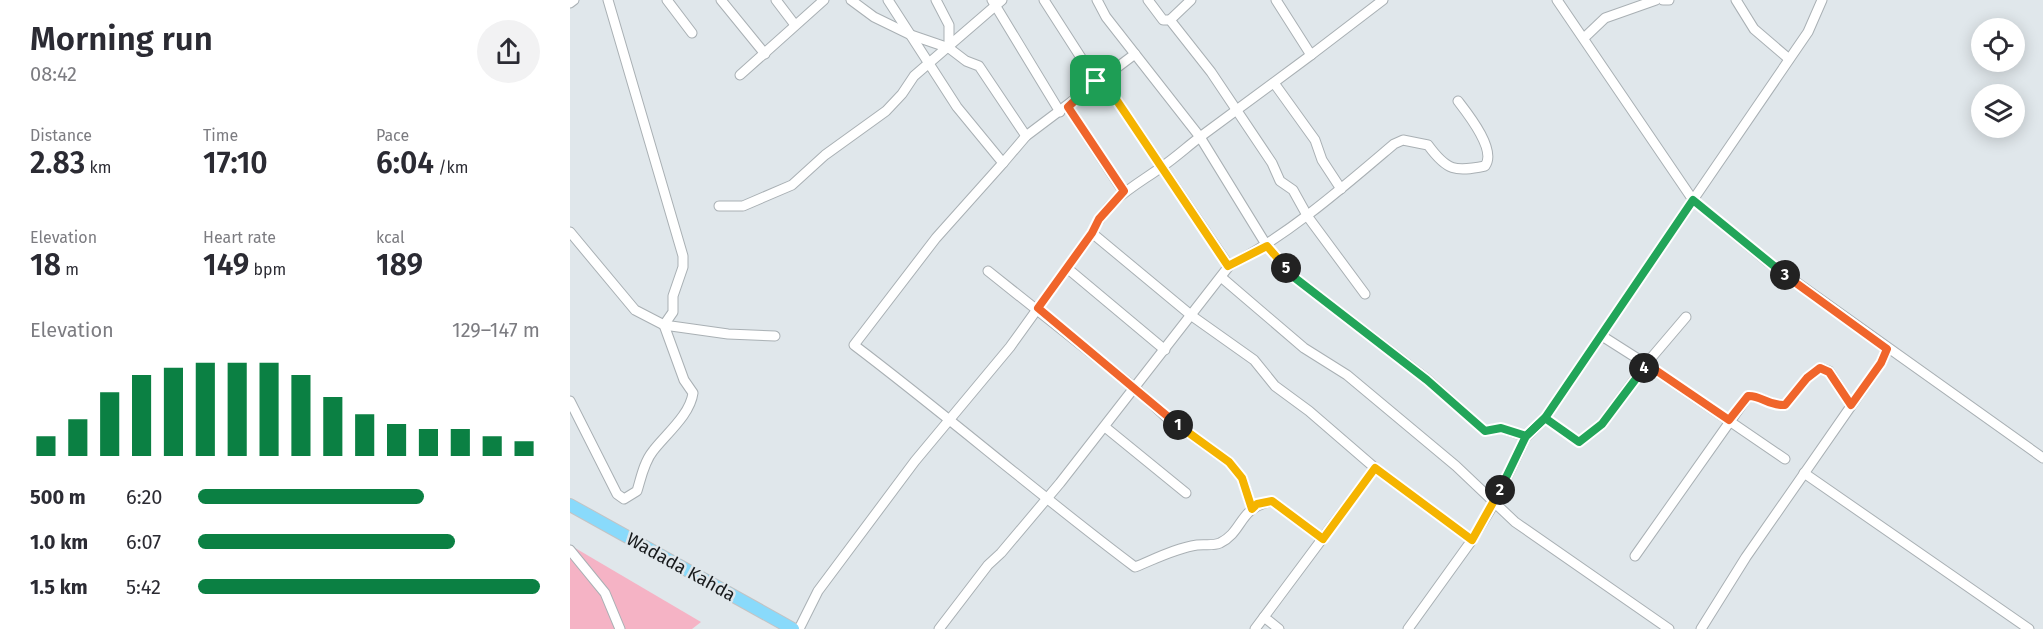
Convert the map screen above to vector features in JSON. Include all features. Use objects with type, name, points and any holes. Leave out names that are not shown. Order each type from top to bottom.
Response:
[{"type":"main road","name":"Wadada Kahda","points":[[570,505],[793,629]]},
{"type":"street","points":[[570,3],[574,0]]},
{"type":"street","points":[[608,0],[683,256],[683,267],[673,296],[673,312],[664,325]]},
{"type":"street","points":[[667,0],[692,33]]},
{"type":"street","points":[[721,0],[765,54]]},
{"type":"street","points":[[776,0],[795,25]]},
{"type":"street","points":[[740,75],[824,0]]},
{"type":"street","points":[[851,0],[874,17],[911,35],[949,48],[966,61],[979,66],[1026,136]]},
{"type":"street","points":[[888,0],[957,107],[1003,163]]},
{"type":"street","points":[[936,0],[949,25],[949,48]]},
{"type":"street","points":[[1044,0],[1162,167],[1228,266]]},
{"type":"street","points":[[1097,0],[1106,17],[1200,137],[1267,246],[1295,278],[1427,380],[1485,431],[1501,428],[1526,436]]},
{"type":"street","points":[[1148,0],[1163,20],[1170,20],[1191,0]]},
{"type":"street","points":[[1276,0],[1311,55]]},
{"type":"street","points":[[799,629],[818,591],[950,418],[1010,347],[1092,233],[1099,219],[1124,191],[1162,167],[1383,0]]},
{"type":"street","points":[[1557,0],[1693,200],[1768,262],[2043,458]]},
{"type":"street","points":[[1584,38],[1605,18],[1656,0]]},
{"type":"street","points":[[1663,0],[1669,0]]},
{"type":"street","points":[[1736,0],[1754,29],[1789,59]]},
{"type":"street","points":[[1408,629],[1472,540],[1494,502],[1526,436],[1545,418],[1602,336],[1808,32],[1822,0]]},
{"type":"street","points":[[719,206],[743,206],[792,185],[825,155],[886,111],[902,94],[914,76],[949,48],[997,2],[1064,110],[1124,191]]},
{"type":"street","points":[[1170,20],[1211,72],[1272,163],[1280,181],[1293,190],[1308,217],[1365,294]]},
{"type":"street","points":[[1135,54],[1099,79],[1064,110],[1026,136],[930,247],[854,345],[950,418],[1046,500],[1135,567],[1196,545],[1217,544],[1229,537],[1257,504],[1272,501],[1323,539]]},
{"type":"street","points":[[1274,83],[1314,140],[1322,160],[1341,189]]},
{"type":"street","points":[[939,629],[988,565],[1046,500],[1105,427],[1228,266],[1267,246],[1308,217],[1394,144],[1403,140],[1428,145],[1440,162],[1459,171],[1485,166],[1488,155],[1478,128],[1458,101]]},
{"type":"street","points":[[570,232],[635,310],[664,325],[728,334],[775,336]]},
{"type":"street","points":[[1092,233],[1192,316],[1254,360],[1275,386],[1309,411],[1375,468],[1472,540]]},
{"type":"street","points":[[1067,268],[1165,350]]},
{"type":"street","points":[[988,271],[1038,308],[1166,416],[1229,462],[1242,478],[1252,509]]},
{"type":"street","points":[[1221,277],[1304,348],[1347,375],[1515,522],[1670,629]]},
{"type":"street","points":[[1545,418],[1579,442],[1602,424],[1646,364],[1686,317]]},
{"type":"street","points":[[570,401],[617,494],[624,499],[628,498],[637,491],[647,459],[673,428],[692,399],[693,393],[680,370],[664,325]]},
{"type":"street","points":[[1602,336],[1785,459]]},
{"type":"street","points":[[1701,629],[1804,473],[1881,363],[1887,349]]},
{"type":"street","points":[[1635,555],[1748,396],[1753,395],[1772,406],[1785,405],[1807,378],[1820,368],[1829,372],[1851,405]]},
{"type":"street","points":[[1105,427],[1186,493]]},
{"type":"street","points":[[1255,629],[1375,468]]},
{"type":"street","points":[[1804,473],[2029,629]]},
{"type":"street","points":[[570,550],[605,593],[620,629]]},
{"type":"street","points":[[1263,617],[1279,629]]},
{"type":"shaded area","points":[[570,545],[701,622],[692,629],[570,629]]},
{"type":"route","points":[[1096,81],[1068,107],[1124,191],[1099,219],[1092,233],[1038,308],[1166,416],[1229,462],[1242,478],[1252,509],[1257,504],[1272,501],[1323,539],[1375,468],[1472,540],[1494,502],[1526,436],[1545,418],[1693,200],[1768,262],[1887,349],[1881,363],[1851,405],[1829,372],[1820,368],[1807,378],[1785,405],[1772,406],[1753,395],[1748,396],[1729,420],[1646,364],[1602,424],[1579,442],[1545,418],[1526,436],[1501,428],[1485,431],[1464,416],[1427,380],[1295,278],[1267,246],[1228,266],[1101,77],[1096,81]]}]
